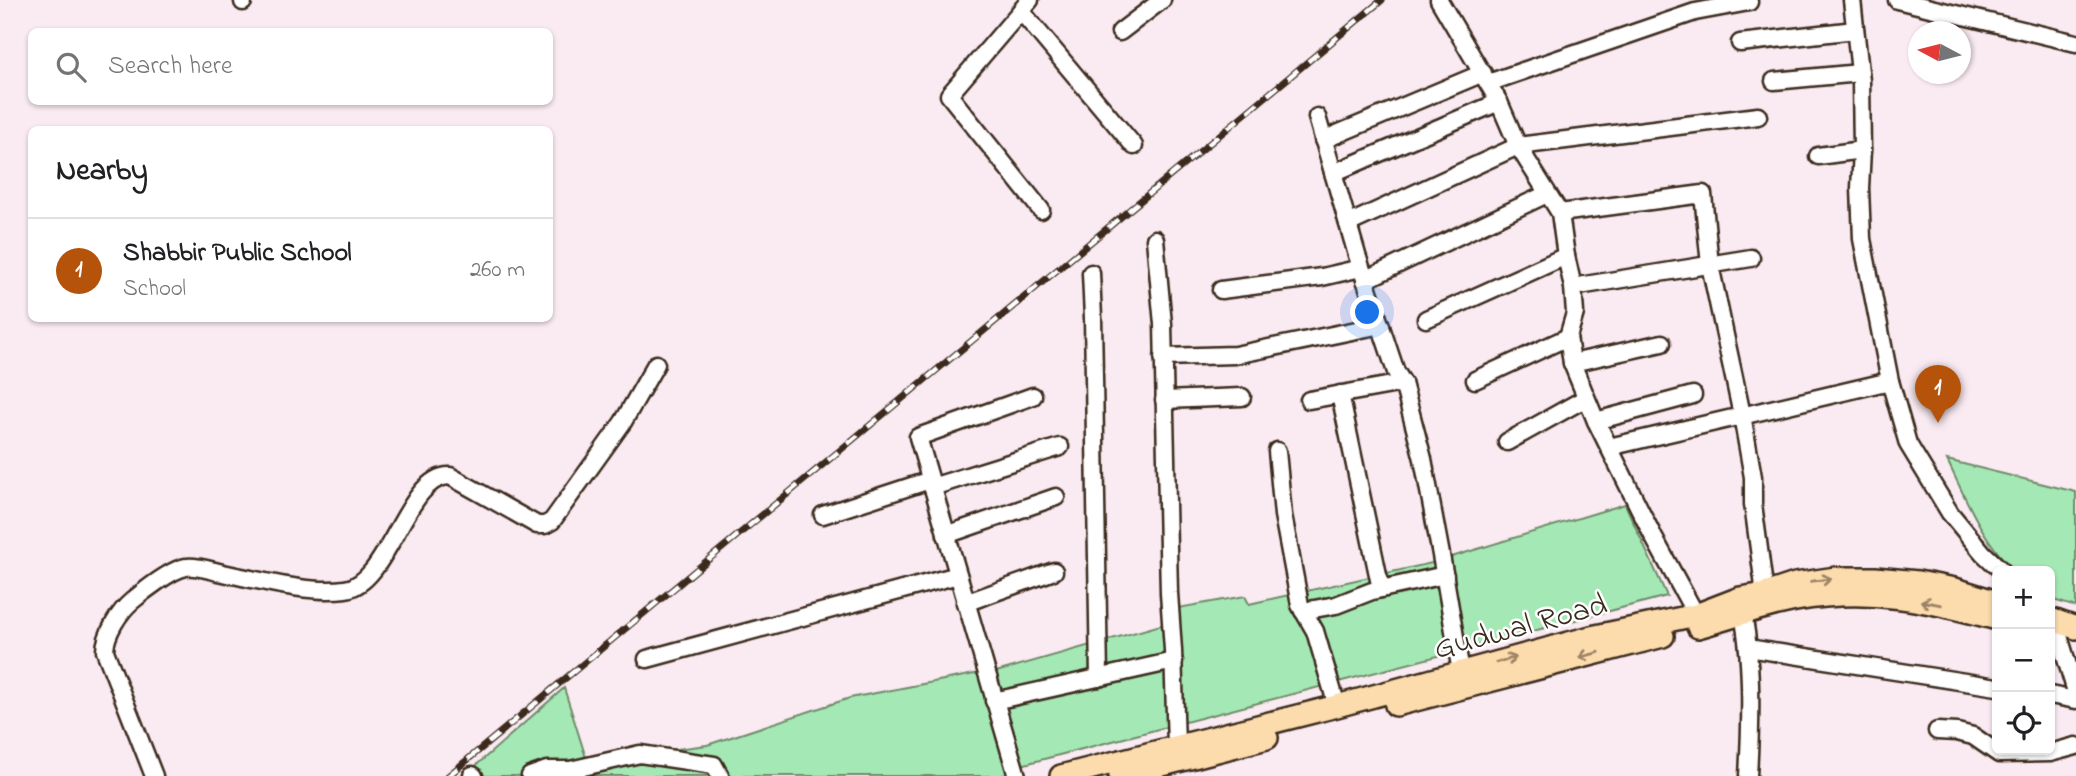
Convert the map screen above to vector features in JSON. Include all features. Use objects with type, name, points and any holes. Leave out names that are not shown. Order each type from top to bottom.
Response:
[{"type":"main road","name":"Gudwal Road","points":[[1120,776],[1742,606],[1765,594],[1795,584],[1875,578],[1955,589],[1992,600]]},
{"type":"main road","name":"Gudwal Road","points":[[1060,776],[1337,706],[1591,637],[1742,606],[1841,595],[1888,595],[1950,606],[1992,618]]},
{"type":"street","points":[[1120,32],[1162,0]]},
{"type":"street","points":[[1439,0],[1499,102],[1518,146],[1560,213],[1573,286],[1575,313],[1568,337],[1572,363],[1596,421],[1696,615]]},
{"type":"street","points":[[1852,0],[1860,73],[1862,239],[1890,381],[1908,444],[1950,513],[1997,566]]},
{"type":"street","points":[[1897,0],[2076,43]]},
{"type":"street","points":[[1323,140],[1485,78],[1695,6],[1749,2]]},
{"type":"street","points":[[1041,210],[949,95],[1026,6],[1134,146]]},
{"type":"street","points":[[1740,43],[1855,30]]},
{"type":"street","points":[[1774,81],[1860,73]]},
{"type":"street","points":[[1333,173],[1499,102]]},
{"type":"street","points":[[1348,224],[1518,146],[1758,116]]},
{"type":"street","points":[[1317,117],[1363,274],[1396,372],[1403,383],[1423,459],[1461,672]]},
{"type":"street","points":[[1818,156],[1862,150]]},
{"type":"street","points":[[1222,290],[1363,274],[1547,194]]},
{"type":"street","points":[[1560,213],[1703,194],[1710,265],[1753,477],[1753,504],[1765,594]]},
{"type":"street","points":[[1155,239],[1163,324],[1169,593],[1177,746]]},
{"type":"street","points":[[1426,319],[1566,256]]},
{"type":"street","points":[[1573,286],[1751,258]]},
{"type":"street","points":[[1091,273],[1100,678]]},
{"type":"street","points":[[1163,357],[1235,355],[1381,325]]},
{"type":"street","points":[[1475,380],[1568,337]]},
{"type":"street","points":[[1572,363],[1662,343]]},
{"type":"street","points":[[154,776],[106,651],[105,642],[125,607],[151,584],[186,567],[304,588],[345,589],[358,585],[370,574],[422,490],[443,476],[450,476],[537,525],[552,521],[623,422],[656,364]]},
{"type":"street","points":[[1609,447],[1890,381]]},
{"type":"street","points":[[1309,400],[1403,383]]},
{"type":"street","points":[[1340,394],[1381,589]]},
{"type":"street","points":[[1017,776],[918,437],[1033,396]]},
{"type":"street","points":[[1596,421],[1693,396]]},
{"type":"street","points":[[1164,400],[1242,397]]},
{"type":"street","points":[[1507,442],[1586,398]]},
{"type":"street","points":[[823,515],[1060,447]]},
{"type":"street","points":[[1277,452],[1283,515],[1300,605],[1315,632],[1337,706]]},
{"type":"street","points":[[946,535],[1056,497]]},
{"type":"street","points":[[965,603],[1054,571]]},
{"type":"street","points":[[647,659],[958,575]]},
{"type":"street","points":[[1303,611],[1336,605],[1381,589],[1445,575]]},
{"type":"street","points":[[1742,606],[1748,648],[1748,776]]},
{"type":"street","points":[[2059,629],[2076,692]]},
{"type":"street","points":[[1748,648],[1992,686]]},
{"type":"street","points":[[994,701],[1174,662]]},
{"type":"street","points":[[2055,696],[2076,699]]},
{"type":"street","points":[[1937,731],[1973,736],[1999,754],[2050,753],[2076,746]]},
{"type":"street","points":[[530,776],[547,770],[570,770],[640,754],[714,765],[720,776]]},
{"type":"green space","points":[[1947,460],[2076,492],[2076,607],[2055,601],[2055,566],[2010,566],[1976,519]]},
{"type":"green space","points":[[1625,504],[1667,596],[1021,765],[996,672],[1175,621],[1178,608],[1245,596],[1249,604],[1432,563]]},
{"type":"green space","points":[[980,673],[1009,774],[464,776],[564,688],[587,761],[707,745],[850,698]]},
{"type":"railway","points":[[448,776],[1382,0]]},
{"type":"place","name":"Shabbir Public School","points":[[1938,423]]}]
